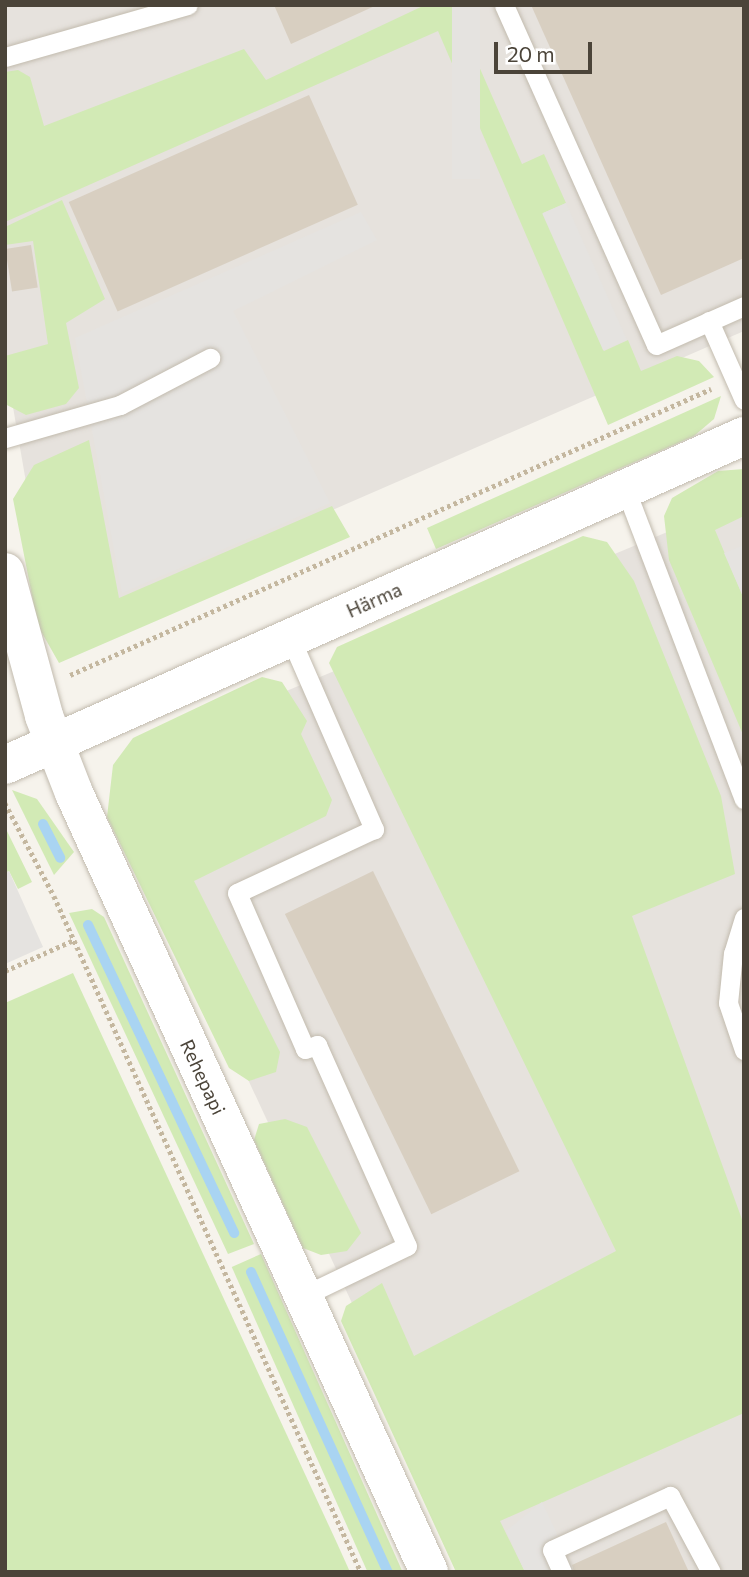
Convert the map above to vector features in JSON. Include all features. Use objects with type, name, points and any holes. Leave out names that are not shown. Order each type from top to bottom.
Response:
[{"type":"street","name":"Härma","points":[[5,765],[744,436]]},
{"type":"street","name":"Rehepapi","points":[[5,572],[54,743],[429,1572]]},
{"type":"lane","points":[[5,57],[188,5]]},
{"type":"lane","points":[[504,5],[656,345],[744,306]]},
{"type":"lane","points":[[709,321],[744,400]]},
{"type":"lane","points":[[5,438],[120,405],[210,358]]},
{"type":"lane","points":[[625,488],[744,799]]},
{"type":"lane","points":[[290,637],[374,829],[237,893],[304,1049],[317,1045],[407,1247],[303,1296]]},
{"type":"lane","points":[[744,918],[733,953],[728,1003],[744,1050]]},
{"type":"lane","points":[[562,1572],[552,1549],[670,1496],[711,1572]]},
{"type":"path","points":[[64,678],[734,378]]},
{"type":"path","points":[[5,803],[74,940],[361,1572]]},
{"type":"path","points":[[5,971],[74,940]]},
{"type":"shaded area","points":[[5,5],[744,5],[744,331],[52,632],[5,361]]},
{"type":"shaded area","points":[[452,5],[480,5],[480,179],[452,179]]},
{"type":"shaded area","points":[[566,203],[627,340],[603,351],[542,214]]},
{"type":"shaded area","points":[[361,212],[377,240],[233,311],[330,503],[122,593],[75,338]]},
{"type":"shaded area","points":[[744,500],[744,1572],[477,1572],[119,802],[140,752]]},
{"type":"shaded area","points":[[744,545],[744,599],[724,553]]},
{"type":"shaded area","points":[[9,871],[43,947],[5,964],[5,873]]},
{"type":"shaded area","points":[[542,1502],[575,1572],[525,1572],[506,1531]]},
{"type":"green space","points":[[425,5],[452,5],[522,164],[544,154],[566,203],[543,213],[604,351],[628,340],[641,371],[677,356],[699,361],[714,377],[608,425],[438,31],[5,222],[5,72],[18,70],[30,77],[44,126],[244,49],[266,80]]},
{"type":"green space","points":[[62,200],[105,299],[66,323],[79,388],[66,404],[26,415],[5,404],[5,356],[48,344],[33,241],[5,245],[5,227]]},
{"type":"green space","points":[[721,396],[714,419],[694,436],[436,549],[427,528]]},
{"type":"green space","points":[[89,440],[119,598],[332,506],[350,537],[59,663],[38,626],[13,499],[34,465]]},
{"type":"green space","points":[[744,469],[744,516],[715,530],[744,599],[744,737],[669,560],[664,516],[672,498],[718,471]]},
{"type":"green space","points":[[583,536],[607,542],[634,581],[721,796],[735,874],[632,916],[744,1225],[744,1413],[500,1521],[525,1572],[456,1572],[341,1321],[346,1306],[382,1283],[414,1356],[616,1251],[329,663],[337,647]]},
{"type":"green space","points":[[262,677],[282,682],[307,721],[301,734],[332,800],[326,816],[194,881],[280,1052],[276,1072],[249,1081],[229,1068],[107,817],[113,765],[133,738]]},
{"type":"green space","points":[[12,790],[37,799],[74,852],[54,875]]},
{"type":"green space","points":[[5,827],[32,882],[18,889],[9,871],[5,873]]},
{"type":"green space","points":[[92,909],[104,917],[254,1244],[228,1254],[69,913]]},
{"type":"green space","points":[[73,973],[350,1572],[5,1572],[5,1003]]},
{"type":"green space","points":[[285,1119],[307,1127],[361,1233],[347,1251],[321,1255],[303,1248],[254,1140],[259,1124]]},
{"type":"green space","points":[[261,1254],[403,1572],[368,1572],[232,1267]]},
{"type":"building","points":[[274,5],[377,5],[291,44]]},
{"type":"building","points":[[531,5],[744,5],[744,258],[661,295]]},
{"type":"building","points":[[309,95],[358,205],[118,312],[69,202]]},
{"type":"building","points":[[31,245],[38,287],[12,292],[5,249]]},
{"type":"building","points":[[373,871],[519,1171],[431,1214],[285,914]]},
{"type":"building","points":[[666,1522],[689,1572],[574,1572],[572,1565]]},
{"type":"waterway","points":[[43,824],[60,858]]},
{"type":"waterway","points":[[88,925],[234,1233]]},
{"type":"waterway","points":[[251,1272],[388,1572]]}]
